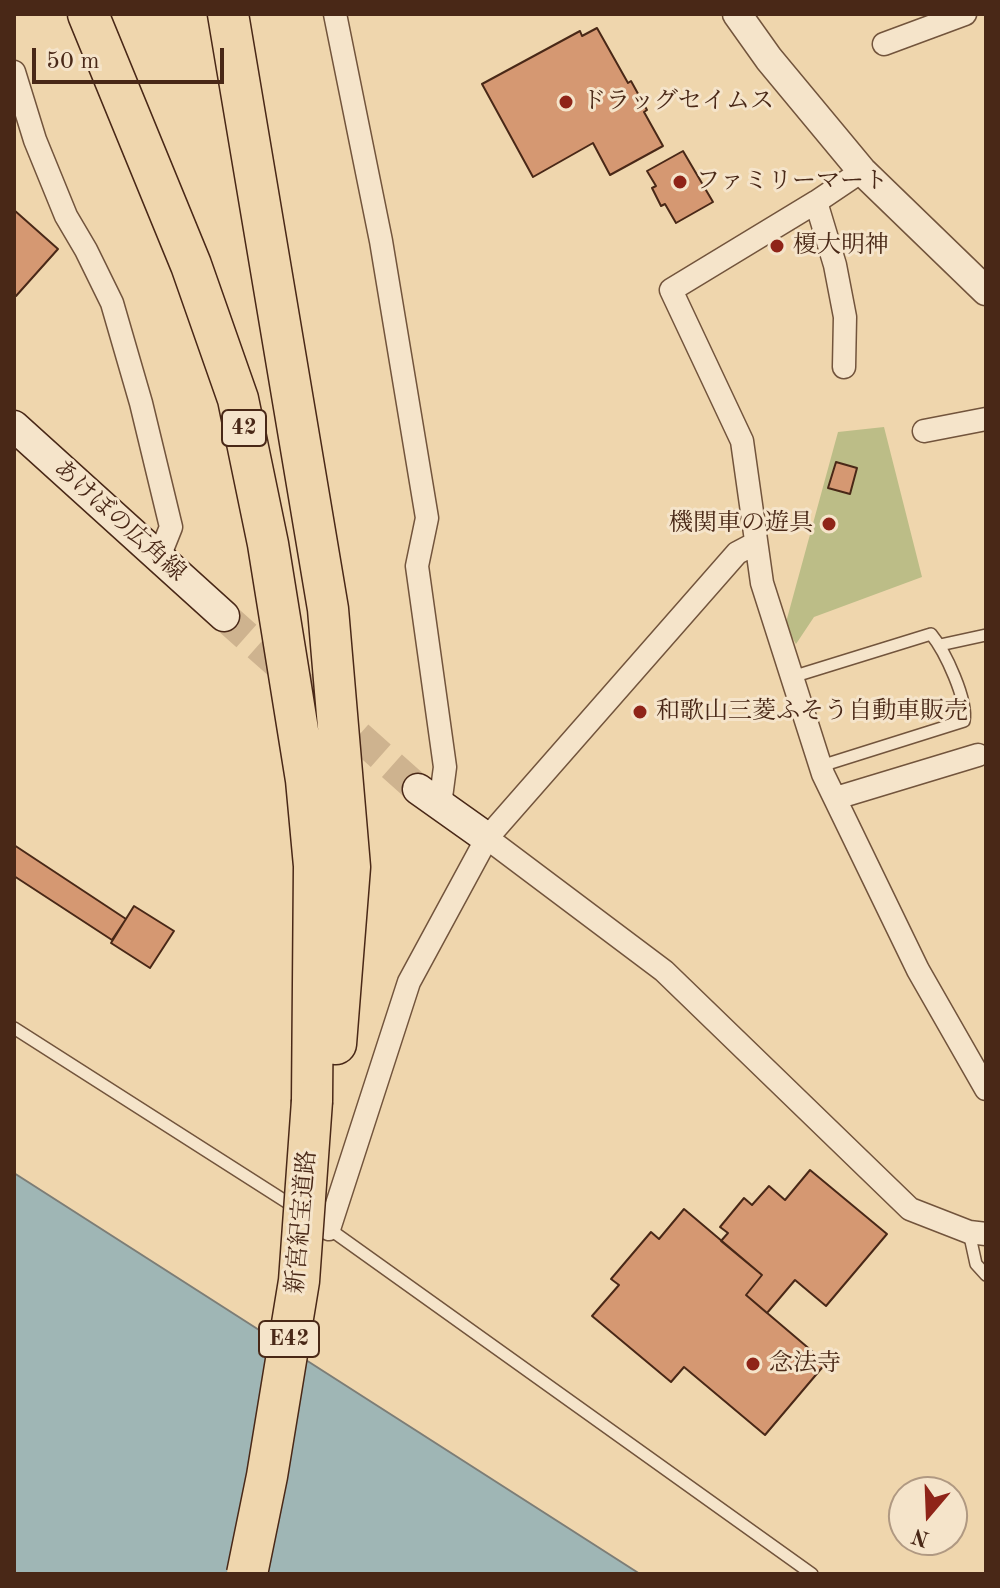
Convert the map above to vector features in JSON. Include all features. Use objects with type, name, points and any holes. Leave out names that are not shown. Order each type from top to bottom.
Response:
[{"type":"highway","name":"42","points":[[88,14],[191,265],[238,399],[268,544],[306,780],[332,866]]},
{"type":"highway","name":"42","points":[[228,14],[328,609],[332,866]]},
{"type":"highway","name":"新宮紀宝道路","points":[[271,1574],[290,1478],[318,1286],[332,866]]},
{"type":"highway","name":"新宮紀宝道路","points":[[247,1574],[267,1476],[299,1281],[322,1102]]},
{"type":"main road","name":"あけぼの広角線","points":[[14,426],[224,616]]},
{"type":"main road","points":[[429,797],[487,838]]},
{"type":"street","points":[[335,14],[381,241],[427,518],[417,566],[445,767],[429,797]]},
{"type":"street","points":[[737,14],[769,59],[862,171],[986,291]]},
{"type":"street","points":[[884,44],[965,14]]},
{"type":"street","points":[[14,72],[35,140],[66,216],[112,303],[141,403],[171,527],[159,557]]},
{"type":"street","points":[[862,171],[671,290],[742,441],[762,583],[821,766],[918,970],[986,1089]]},
{"type":"street","points":[[816,202],[835,265],[845,317],[844,367]]},
{"type":"street","points":[[924,431],[986,419]]},
{"type":"street","points":[[329,1229],[409,982],[487,838],[737,553],[756,543]]},
{"type":"street","points":[[836,798],[978,755]]},
{"type":"street","points":[[487,838],[664,971],[910,1209],[977,1233]]},
{"type":"lane","points":[[792,677],[931,634],[940,645],[966,709],[964,721],[821,766]]},
{"type":"lane","points":[[940,645],[986,635]]},
{"type":"lane","points":[[14,1028],[329,1229],[812,1574]]},
{"type":"lane","points":[[977,1233],[976,1264],[986,1275]]},
{"type":"green space","points":[[884,427],[922,577],[814,617],[796,644],[785,626],[838,432]]},
{"type":"water","points":[[14,1173],[640,1574],[14,1574]]},
{"type":"building","points":[[597,28],[628,83],[631,81],[663,146],[610,175],[593,143],[533,177],[482,84],[580,31],[582,36]]},
{"type":"building","points":[[683,151],[713,202],[676,223],[665,204],[661,206],[652,188],[656,186],[647,171]]},
{"type":"building","points":[[14,210],[58,249],[16,296],[14,295]]},
{"type":"building","points":[[836,462],[857,468],[850,494],[828,488]]},
{"type":"building","points":[[14,845],[126,919],[112,940],[14,876]]},
{"type":"building","points":[[134,906],[174,931],[150,968],[111,943]]},
{"type":"building","points":[[810,1170],[887,1234],[826,1306],[795,1280],[767,1313],[746,1295],[762,1275],[721,1241],[728,1233],[720,1227],[744,1198],[752,1205],[769,1186],[785,1200]]},
{"type":"building","points":[[684,1209],[762,1275],[746,1295],[826,1363],[765,1435],[684,1367],[671,1382],[592,1316],[619,1285],[611,1279],[651,1232],[659,1239]]},
{"type":"tunnel","points":[[224,616],[418,789]]},
{"type":"place","name":"ドラッグセイムス","points":[[566,102]]},
{"type":"place","name":"ファミリーマート","points":[[680,182]]},
{"type":"place","name":"榎大明神","points":[[777,246]]},
{"type":"place","name":"機関車の遊具","points":[[829,524]]},
{"type":"place","name":"和歌山三菱ふそう自動車販売","points":[[640,712]]},
{"type":"place","name":"念法寺","points":[[753,1364]]}]
